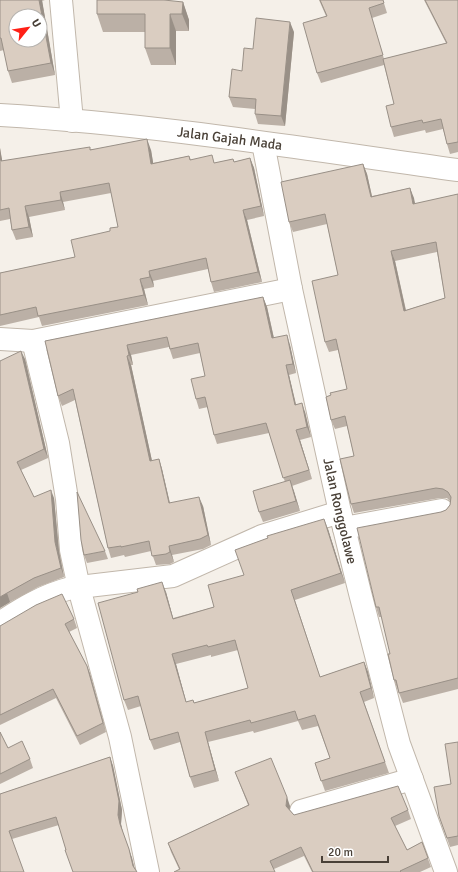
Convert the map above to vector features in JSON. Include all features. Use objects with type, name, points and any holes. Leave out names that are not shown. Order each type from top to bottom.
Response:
[{"type":"street","points":[[61,0],[72,121]]},
{"type":"street","name":"Jalan Gajah Mada","points":[[0,115],[220,136],[458,170]]},
{"type":"street","name":"Jalan Ronggolawe","points":[[263,143],[292,289],[342,520],[400,744],[446,872]]},
{"type":"street","points":[[0,339],[33,341],[292,289]]},
{"type":"street","points":[[33,341],[58,443],[67,499],[71,550],[79,588],[120,737],[148,872]]},
{"type":"street","points":[[0,623],[24,606],[56,592],[173,576],[262,536],[342,520],[442,510]]},
{"type":"street","points":[[301,811],[412,779]]},
{"type":"building","points":[[0,0],[39,0],[41,8],[8,8],[8,48],[48,47],[51,63],[8,71],[1,38]]},
{"type":"building","points":[[97,0],[164,0],[183,2],[182,14],[170,14],[170,48],[145,48],[145,14],[97,14]]},
{"type":"building","points":[[320,0],[383,0],[384,3],[369,8],[383,55],[317,73],[303,23],[327,16]]},
{"type":"building","points":[[425,0],[458,0],[458,142],[447,144],[441,119],[423,123],[422,120],[391,127],[386,106],[394,104],[383,59],[447,43]]},
{"type":"building","points":[[256,18],[290,22],[281,116],[255,114],[256,99],[229,97],[232,69],[242,71],[244,48],[253,49]]},
{"type":"building","points":[[147,139],[151,164],[189,156],[190,160],[212,155],[214,163],[233,159],[234,162],[250,158],[261,206],[243,210],[258,272],[211,282],[206,258],[149,271],[150,277],[140,279],[144,295],[38,316],[36,307],[0,315],[0,273],[75,257],[71,240],[110,231],[110,228],[118,227],[109,183],[60,192],[61,200],[25,206],[29,227],[12,230],[9,208],[0,210],[0,157],[1,161],[90,147],[90,150]]},
{"type":"building","points":[[363,164],[371,197],[410,188],[413,204],[458,194],[458,678],[399,693],[396,680],[394,680],[388,654],[390,654],[379,607],[376,607],[357,528],[441,512],[446,510],[450,505],[451,497],[448,492],[443,489],[436,488],[351,504],[340,459],[354,456],[345,416],[331,420],[326,397],[331,395],[330,393],[347,389],[336,339],[325,342],[312,281],[338,275],[325,214],[289,222],[281,182]],"holes":[[[436,242],[445,298],[404,311],[391,251]]]},
{"type":"building","points":[[263,297],[272,338],[287,335],[293,364],[286,365],[295,405],[302,403],[307,427],[296,430],[309,470],[283,478],[266,423],[214,435],[205,397],[196,399],[191,379],[205,376],[198,343],[170,349],[167,337],[127,345],[129,355],[127,356],[150,461],[159,459],[169,503],[199,497],[208,535],[200,539],[169,546],[170,552],[152,556],[149,541],[121,547],[108,548],[73,389],[58,396],[45,341]]},
{"type":"building","points":[[21,351],[44,449],[17,462],[34,497],[51,490],[55,542],[61,568],[34,578],[0,597],[0,361]]},
{"type":"building","points":[[290,480],[296,501],[259,512],[253,491]]},
{"type":"building","points":[[77,492],[105,551],[84,555],[81,540]]},
{"type":"building","points":[[324,519],[341,573],[291,590],[320,677],[364,662],[371,688],[360,692],[385,762],[321,781],[315,763],[330,758],[315,715],[298,720],[295,711],[251,723],[250,720],[205,732],[215,770],[190,777],[178,732],[150,740],[138,696],[124,700],[98,603],[138,592],[137,589],[162,582],[173,619],[214,607],[208,585],[244,575],[235,550],[268,538],[267,536]],"holes":[[[235,640],[248,688],[194,703],[193,700],[186,702],[172,654]]]},
{"type":"building","points":[[62,594],[74,619],[65,624],[87,666],[103,723],[77,736],[53,689],[0,715],[0,626],[36,605]]},
{"type":"building","points":[[0,732],[8,748],[22,741],[30,759],[0,774]]},
{"type":"building","points":[[458,742],[458,836],[447,838],[439,816],[434,787],[451,784],[445,744]]},
{"type":"building","points":[[110,757],[119,801],[118,815],[120,824],[129,849],[133,866],[137,872],[73,872],[56,817],[9,831],[24,872],[0,872],[0,794]]},
{"type":"building","points":[[271,758],[287,797],[286,806],[294,815],[398,786],[408,810],[391,818],[407,850],[422,842],[428,858],[400,871],[401,872],[313,872],[301,847],[270,861],[275,872],[174,872],[180,869],[168,843],[249,805],[235,772]]}]
